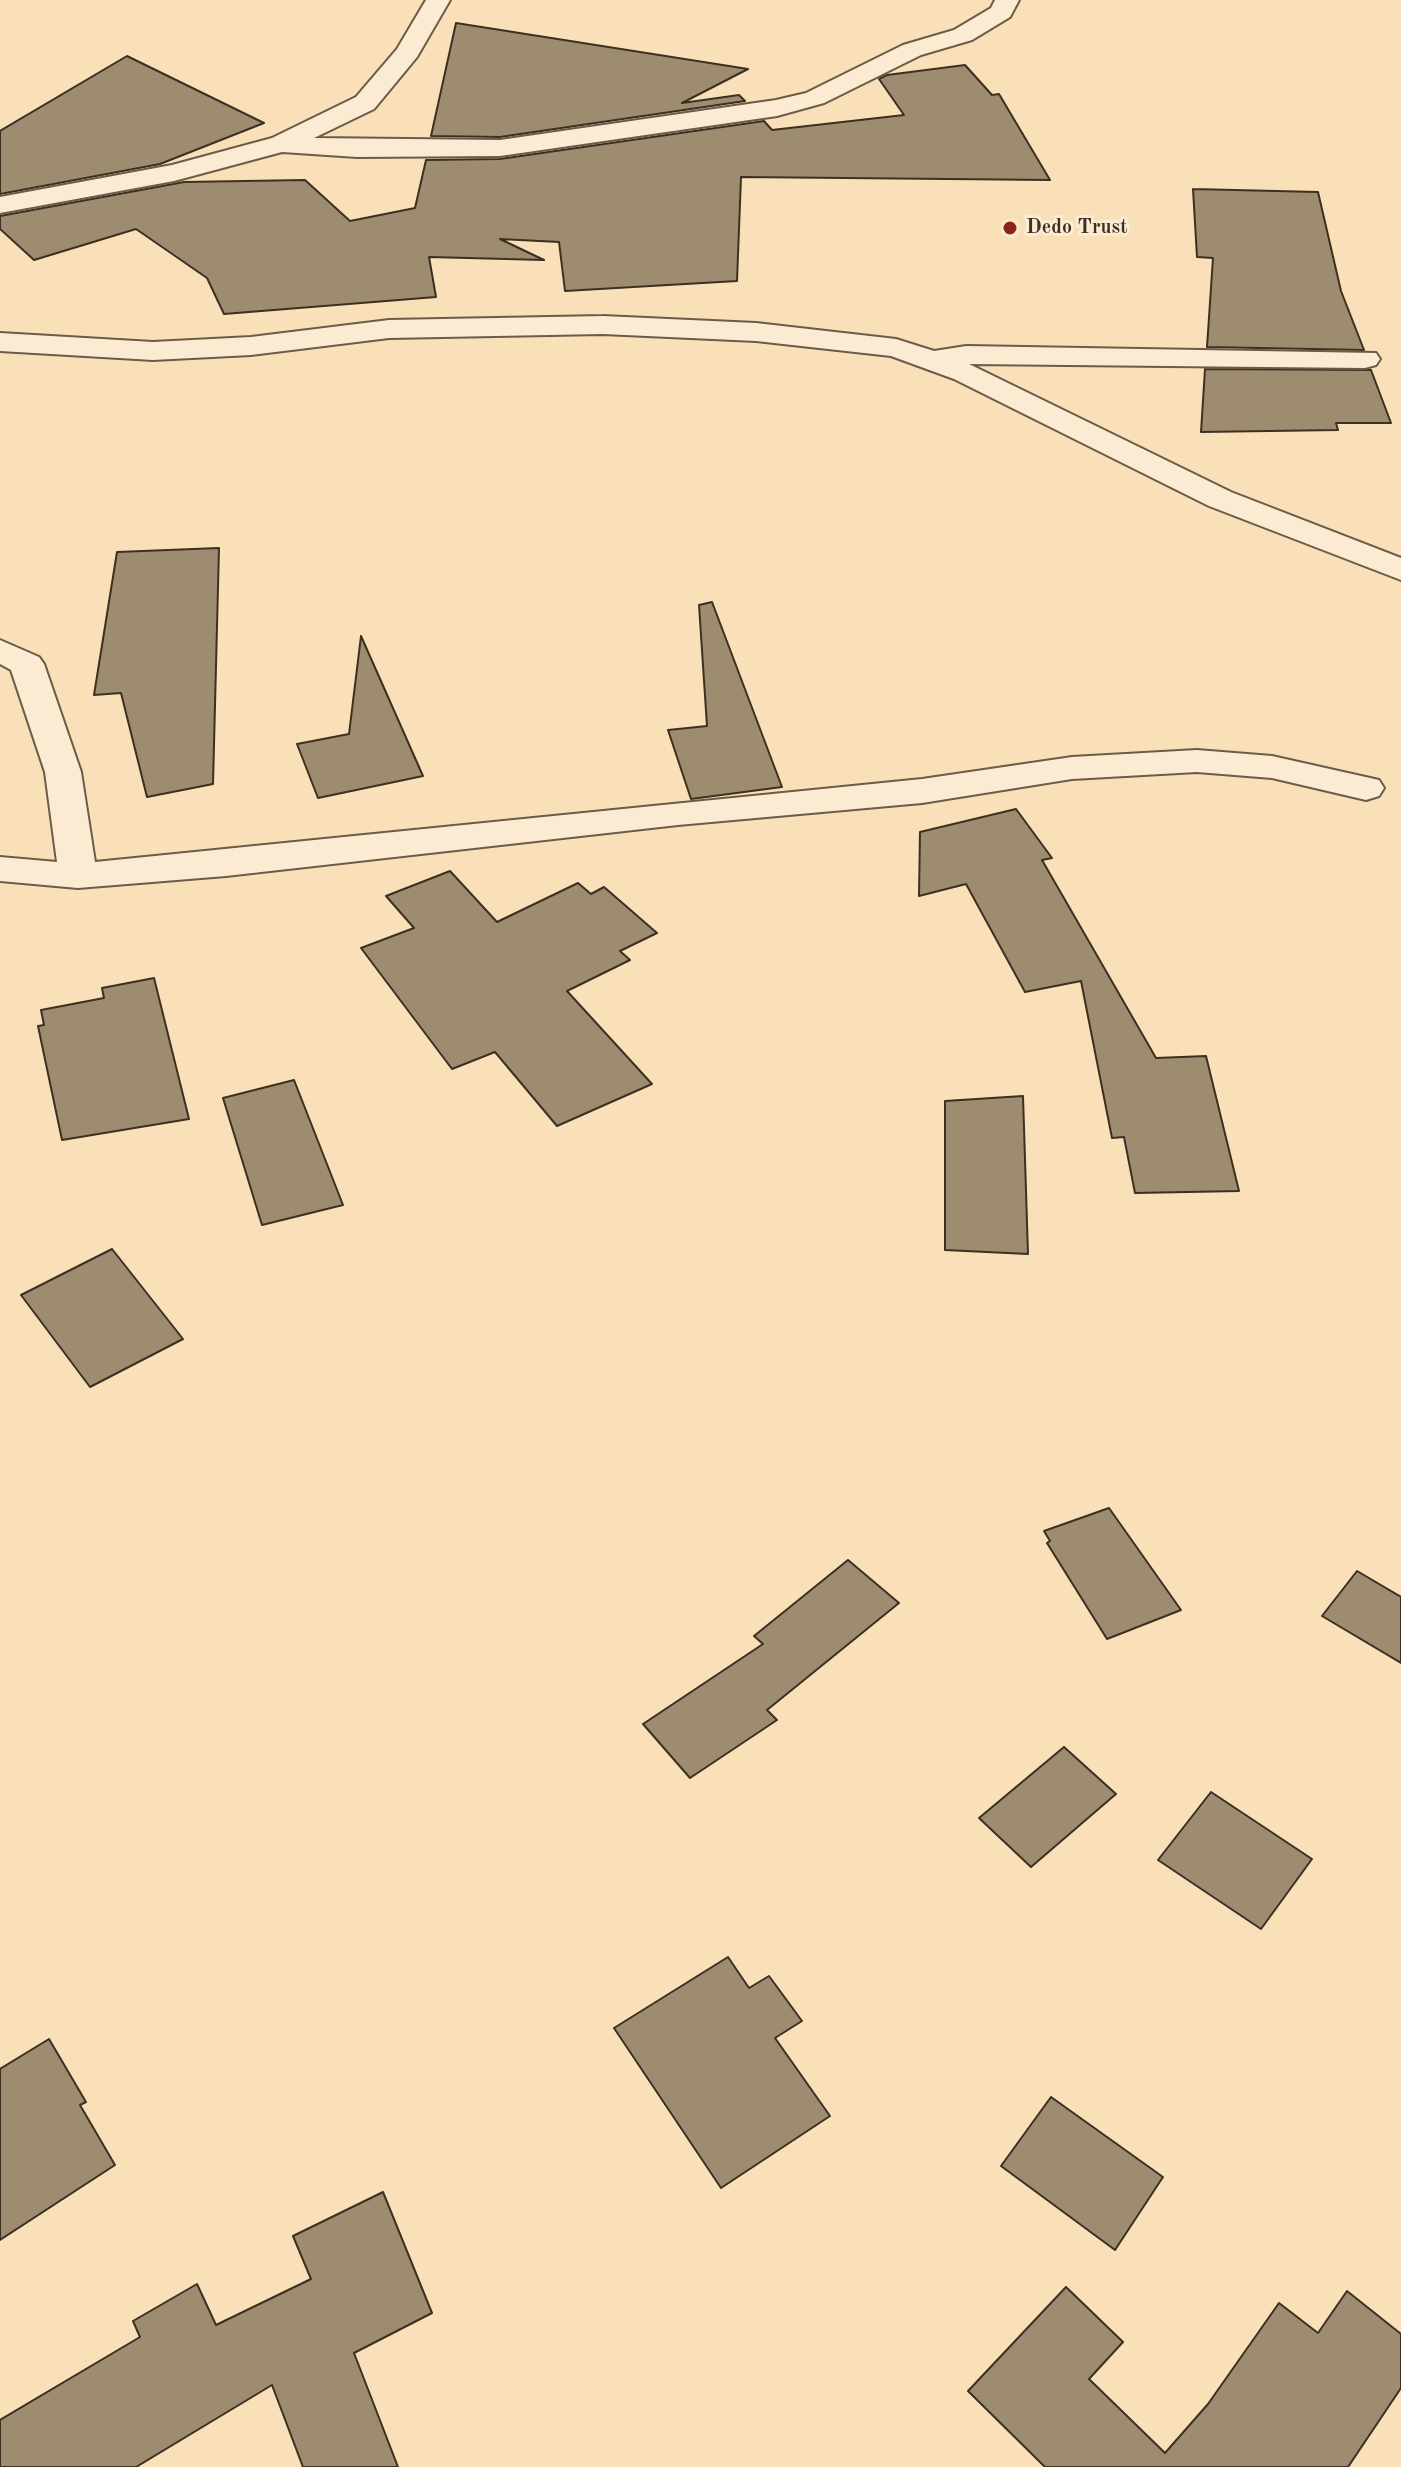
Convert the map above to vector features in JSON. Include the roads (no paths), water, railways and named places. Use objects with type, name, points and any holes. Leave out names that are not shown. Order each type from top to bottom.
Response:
[{"type":"street","points":[[0,205],[174,173],[281,144],[365,103],[408,52],[434,0]]},
{"type":"street","points":[[281,144],[357,149],[500,148],[637,131],[777,108],[815,98],[912,50],[963,35],[1001,12],[1007,0]]},
{"type":"street","points":[[0,342],[19,346],[153,351],[251,346],[389,329],[603,325],[756,332],[896,348],[965,373],[1220,499],[1401,570]]},
{"type":"street","points":[[932,361],[966,355],[1365,359]]},
{"type":"street","points":[[0,650],[27,664],[63,772],[78,876]]},
{"type":"street","points":[[0,869],[78,876],[226,864],[678,813],[922,791],[1072,768],[1212,762],[1272,767],[1366,788]]},
{"type":"place","name":"Dedo Trust","points":[[1010,228]]}]
